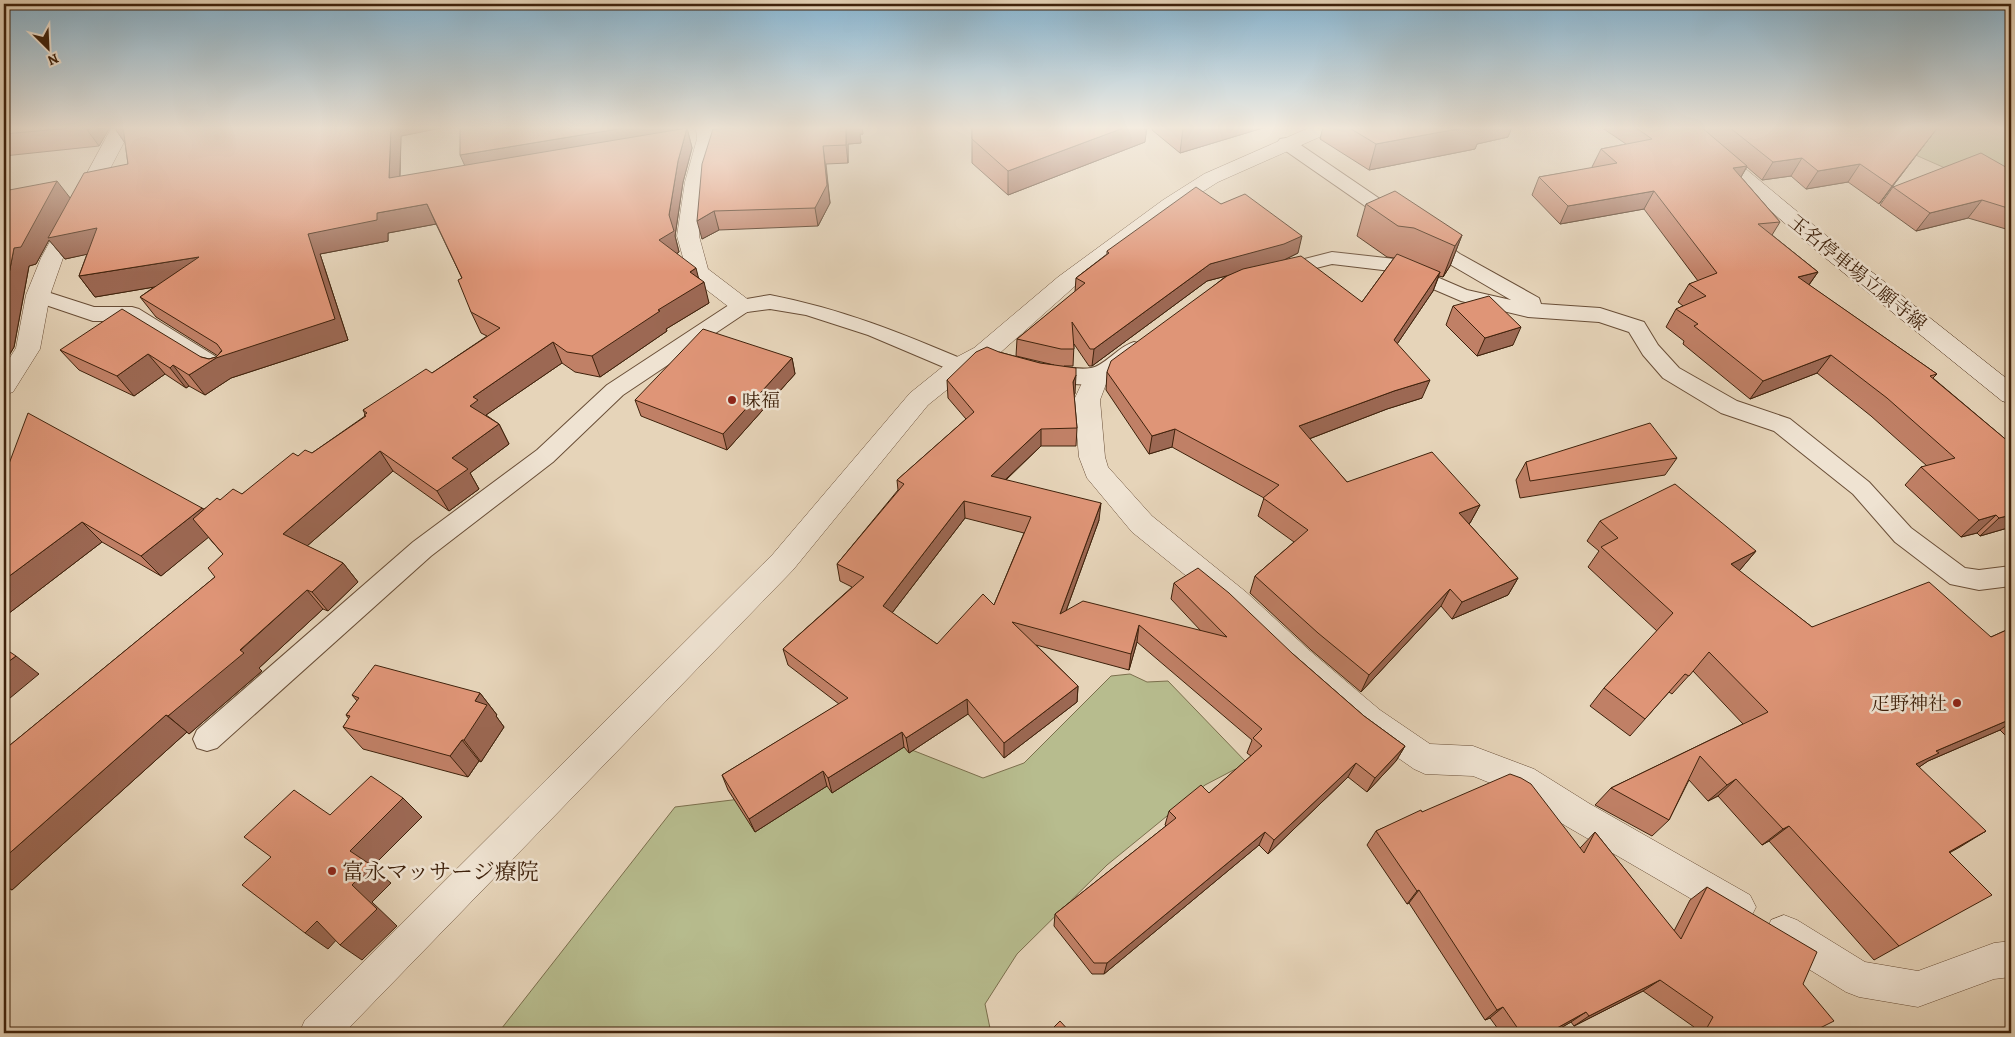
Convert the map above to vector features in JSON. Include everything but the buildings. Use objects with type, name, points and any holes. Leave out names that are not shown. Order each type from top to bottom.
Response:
[{"type":"street","points":[[4,386],[28,349],[38,295],[52,258],[96,175]]},
{"type":"street","points":[[696,175],[688,236],[698,272],[742,306]]},
{"type":"street","points":[[318,1033],[783,562],[919,399],[983,361],[1066,282],[1170,204],[1217,175]]},
{"type":"street","name":"玉名停車場立願寺線","points":[[1742,175],[1826,247],[2011,395]]},
{"type":"street","points":[[1098,376],[1087,400],[1092,457],[1096,471],[1114,493],[1142,524],[1236,600],[1299,660],[1369,720],[1425,759],[1473,761],[1522,780],[1578,815],[1776,928],[1859,979],[1918,989],[1994,962],[2011,958]]},
{"type":"lane","points":[[1333,175],[1453,258],[1550,313]]},
{"type":"lane","points":[[1260,274],[1332,258],[1395,265],[1461,295],[1528,310],[1600,315],[1637,327],[1650,350],[1671,373],[1729,407],[1782,425],[1861,488],[1904,535],[1958,577],[1979,580],[2011,576]]},
{"type":"lane","points":[[38,295],[93,314],[132,314],[224,371]]},
{"type":"lane","points":[[208,739],[422,549],[545,456],[615,390],[742,306],[770,302],[808,310],[983,361]]},
{"type":"lane","points":[[1027,368],[1060,375],[1098,376],[1146,339]]},
{"type":"green space","points":[[1962,175],[2011,175],[2011,197]]},
{"type":"green space","points":[[1130,674],[1147,682],[1168,681],[1247,763],[1205,785],[1107,865],[1017,954],[985,1004],[991,1033],[498,1033],[675,807],[781,794],[879,737],[983,778],[1024,763],[1111,676]]},
{"type":"place","name":"味福","points":[[732,400]]},
{"type":"place","name":"疋野神社","points":[[1957,703]]},
{"type":"place","name":"富永マッサージ療院","points":[[332,871]]}]
